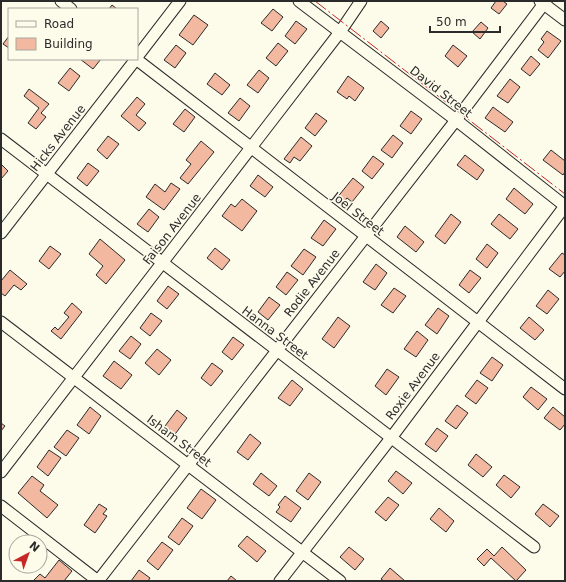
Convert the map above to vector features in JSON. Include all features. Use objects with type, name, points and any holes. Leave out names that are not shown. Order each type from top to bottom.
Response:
[{"type":"street","points":[[61,1],[70,8]]},
{"type":"street","name":"Hicks Avenue","points":[[138,55],[180,1]]},
{"type":"street","name":"David Street","points":[[299,1],[456,120],[565,206]]},
{"type":"street","name":"Faison Avenue","points":[[1,472],[340,32],[361,1]]},
{"type":"street","points":[[543,2],[565,20]]},
{"type":"street","name":"Rodie Avenue","points":[[98,581],[456,120],[543,2]]},
{"type":"street","name":"Hicks Avenue","points":[[1,233],[134,60]]},
{"type":"street","name":"Joel Street","points":[[138,60],[565,389]]},
{"type":"street","name":"Hanna Street","points":[[1,139],[534,547]]},
{"type":"street","name":"Roxie Avenue","points":[[280,581],[391,438],[565,206]]},
{"type":"street","name":"Isham Street","points":[[1,322],[340,581]]},
{"type":"street","points":[[1,506],[98,581]]},
{"type":"building","points":[[496,1],[503,1],[507,4],[499,14],[491,8]]},
{"type":"building","points":[[273,9],[283,17],[272,31],[261,23]]},
{"type":"building","points":[[194,15],[208,25],[193,45],[179,35]]},
{"type":"building","points":[[296,21],[307,29],[295,44],[285,36]]},
{"type":"building","points":[[381,21],[389,28],[381,38],[373,31]]},
{"type":"building","points":[[481,22],[488,28],[480,39],[472,32]]},
{"type":"building","points":[[547,31],[561,41],[548,58],[538,50],[544,42],[541,39]]},
{"type":"building","points":[[8,37],[8,47],[3,44]]},
{"type":"building","points":[[278,43],[288,51],[276,66],[266,58]]},
{"type":"building","points":[[176,45],[186,53],[175,68],[164,60]]},
{"type":"building","points":[[453,45],[467,56],[458,67],[445,56]]},
{"type":"building","points":[[531,56],[540,64],[530,76],[521,69]]},
{"type":"building","points":[[81,60],[100,60],[93,69]]},
{"type":"building","points":[[70,68],[80,76],[69,91],[58,83]]},
{"type":"building","points":[[259,70],[269,78],[258,93],[247,85]]},
{"type":"building","points":[[215,73],[230,85],[222,95],[207,84]]},
{"type":"building","points":[[348,76],[364,88],[355,101],[349,96],[347,99],[337,92]]},
{"type":"building","points":[[510,79],[520,87],[508,103],[497,96]]},
{"type":"building","points":[[29,89],[49,104],[41,113],[46,117],[36,129],[28,123],[39,108],[24,96]]},
{"type":"building","points":[[137,97],[145,104],[136,115],[146,123],[139,131],[121,116]]},
{"type":"building","points":[[240,98],[250,106],[239,121],[228,113]]},
{"type":"building","points":[[493,107],[513,122],[505,132],[485,118]]},
{"type":"building","points":[[185,109],[195,117],[184,132],[173,124]]},
{"type":"building","points":[[411,111],[422,119],[411,134],[400,126]]},
{"type":"building","points":[[316,113],[327,121],[315,136],[305,128]]},
{"type":"building","points":[[393,135],[403,143],[392,158],[381,150]]},
{"type":"building","points":[[108,136],[119,144],[107,159],[97,150]]},
{"type":"building","points":[[301,137],[312,146],[300,161],[294,157],[290,163],[284,159]]},
{"type":"building","points":[[201,141],[214,152],[188,184],[180,178],[191,164],[186,160]]},
{"type":"building","points":[[551,150],[565,161],[565,172],[563,175],[543,160]]},
{"type":"building","points":[[465,155],[484,170],[477,180],[457,165]]},
{"type":"building","points":[[373,156],[384,164],[372,179],[362,171]]},
{"type":"building","points":[[88,163],[99,171],[87,186],[77,178]]},
{"type":"building","points":[[1,164],[8,171],[1,179]]},
{"type":"building","points":[[258,175],[273,187],[265,197],[250,186]]},
{"type":"building","points":[[353,178],[364,187],[352,202],[347,198],[342,204],[336,199]]},
{"type":"building","points":[[171,183],[180,189],[164,210],[146,197],[155,184],[165,192]]},
{"type":"building","points":[[514,188],[533,204],[525,214],[506,199]]},
{"type":"building","points":[[242,199],[257,211],[242,231],[222,216],[231,204],[235,207]]},
{"type":"building","points":[[149,209],[159,217],[148,232],[137,224]]},
{"type":"building","points":[[451,214],[461,222],[445,244],[435,236]]},
{"type":"building","points":[[499,214],[518,229],[510,239],[491,224]]},
{"type":"building","points":[[324,220],[336,229],[323,246],[311,238]]},
{"type":"building","points":[[405,226],[424,242],[416,252],[397,237]]},
{"type":"building","points":[[100,239],[125,260],[106,284],[96,275],[103,266],[89,254]]},
{"type":"building","points":[[487,244],[498,253],[487,268],[476,259]]},
{"type":"building","points":[[50,246],[61,254],[49,269],[39,261]]},
{"type":"building","points":[[215,248],[230,260],[222,270],[207,258]]},
{"type":"building","points":[[304,249],[316,257],[303,275],[291,266]]},
{"type":"building","points":[[562,253],[565,255],[565,271],[560,277],[549,269]]},
{"type":"building","points":[[376,264],[387,273],[375,290],[363,282]]},
{"type":"building","points":[[10,270],[27,284],[21,290],[14,285],[5,296],[1,293],[1,281]]},
{"type":"building","points":[[470,270],[481,278],[469,293],[459,285]]},
{"type":"building","points":[[287,272],[298,280],[286,295],[276,287]]},
{"type":"building","points":[[168,286],[179,294],[167,309],[157,301]]},
{"type":"building","points":[[394,288],[406,296],[393,313],[381,305]]},
{"type":"building","points":[[548,290],[559,299],[547,314],[536,306]]},
{"type":"building","points":[[269,297],[280,305],[268,320],[258,312]]},
{"type":"building","points":[[72,303],[82,312],[61,339],[51,331],[55,327],[58,330],[69,317],[64,313]]},
{"type":"building","points":[[438,308],[449,316],[437,334],[425,325]]},
{"type":"building","points":[[151,313],[162,321],[150,336],[140,328]]},
{"type":"building","points":[[338,317],[350,326],[334,348],[322,339]]},
{"type":"building","points":[[529,317],[544,330],[535,340],[520,328]]},
{"type":"building","points":[[417,331],[428,340],[416,357],[404,349]]},
{"type":"building","points":[[131,336],[141,344],[130,359],[119,351]]},
{"type":"building","points":[[233,337],[244,345],[232,360],[222,352]]},
{"type":"building","points":[[157,349],[171,360],[159,375],[145,363]]},
{"type":"building","points":[[492,357],[503,365],[492,381],[480,373]]},
{"type":"building","points":[[114,361],[132,375],[121,389],[103,376]]},
{"type":"building","points":[[212,363],[223,371],[211,386],[201,378]]},
{"type":"building","points":[[387,369],[399,377],[386,395],[375,386]]},
{"type":"building","points":[[292,380],[303,389],[290,406],[278,398]]},
{"type":"building","points":[[477,380],[488,388],[476,404],[465,396]]},
{"type":"building","points":[[531,387],[547,399],[538,410],[523,397]]},
{"type":"building","points":[[457,405],[468,413],[456,429],[445,421]]},
{"type":"building","points":[[90,407],[101,416],[89,434],[77,425]]},
{"type":"building","points":[[553,407],[565,417],[565,424],[560,430],[544,418]]},
{"type":"building","points":[[177,410],[187,418],[173,437],[162,430]]},
{"type":"building","points":[[1,423],[5,426],[1,431]]},
{"type":"building","points":[[437,428],[448,436],[436,452],[425,444]]},
{"type":"building","points":[[67,430],[79,438],[66,456],[54,447]]},
{"type":"building","points":[[250,434],[261,443],[248,460],[237,452]]},
{"type":"building","points":[[49,450],[61,458],[48,476],[37,467]]},
{"type":"building","points":[[476,454],[492,467],[483,477],[468,465]]},
{"type":"building","points":[[396,471],[412,483],[403,494],[388,481]]},
{"type":"building","points":[[261,473],[277,486],[269,496],[253,484]]},
{"type":"building","points":[[309,473],[321,482],[308,500],[296,491]]},
{"type":"building","points":[[504,475],[520,487],[511,498],[496,485]]},
{"type":"building","points":[[32,476],[44,485],[40,491],[58,505],[47,518],[18,493]]},
{"type":"building","points":[[201,489],[216,500],[202,519],[187,508]]},
{"type":"building","points":[[285,496],[301,508],[291,522],[276,512],[280,507],[278,505]]},
{"type":"building","points":[[388,497],[399,505],[386,521],[375,512]]},
{"type":"building","points":[[99,504],[107,509],[103,514],[107,516],[95,533],[84,525]]},
{"type":"building","points":[[543,504],[559,516],[550,527],[535,514]]},
{"type":"building","points":[[439,508],[454,521],[446,532],[430,519]]},
{"type":"building","points":[[182,518],[193,526],[179,545],[168,537]]},
{"type":"building","points":[[247,536],[266,551],[257,562],[238,546]]},
{"type":"building","points":[[162,542],[173,550],[158,570],[147,561]]},
{"type":"building","points":[[349,547],[364,559],[355,570],[340,557]]},
{"type":"building","points":[[502,547],[526,570],[516,581],[491,558],[484,566],[477,559],[487,549],[494,556]]},
{"type":"building","points":[[59,560],[72,571],[64,581],[33,581],[40,574],[45,578]]},
{"type":"building","points":[[390,568],[405,581],[384,581],[381,579]]},
{"type":"building","points":[[139,570],[150,578],[148,581],[131,581]]},
{"type":"building","points":[[231,576],[237,581],[227,581]]},
{"type":"power","points":[[315,1],[565,194]]}]
